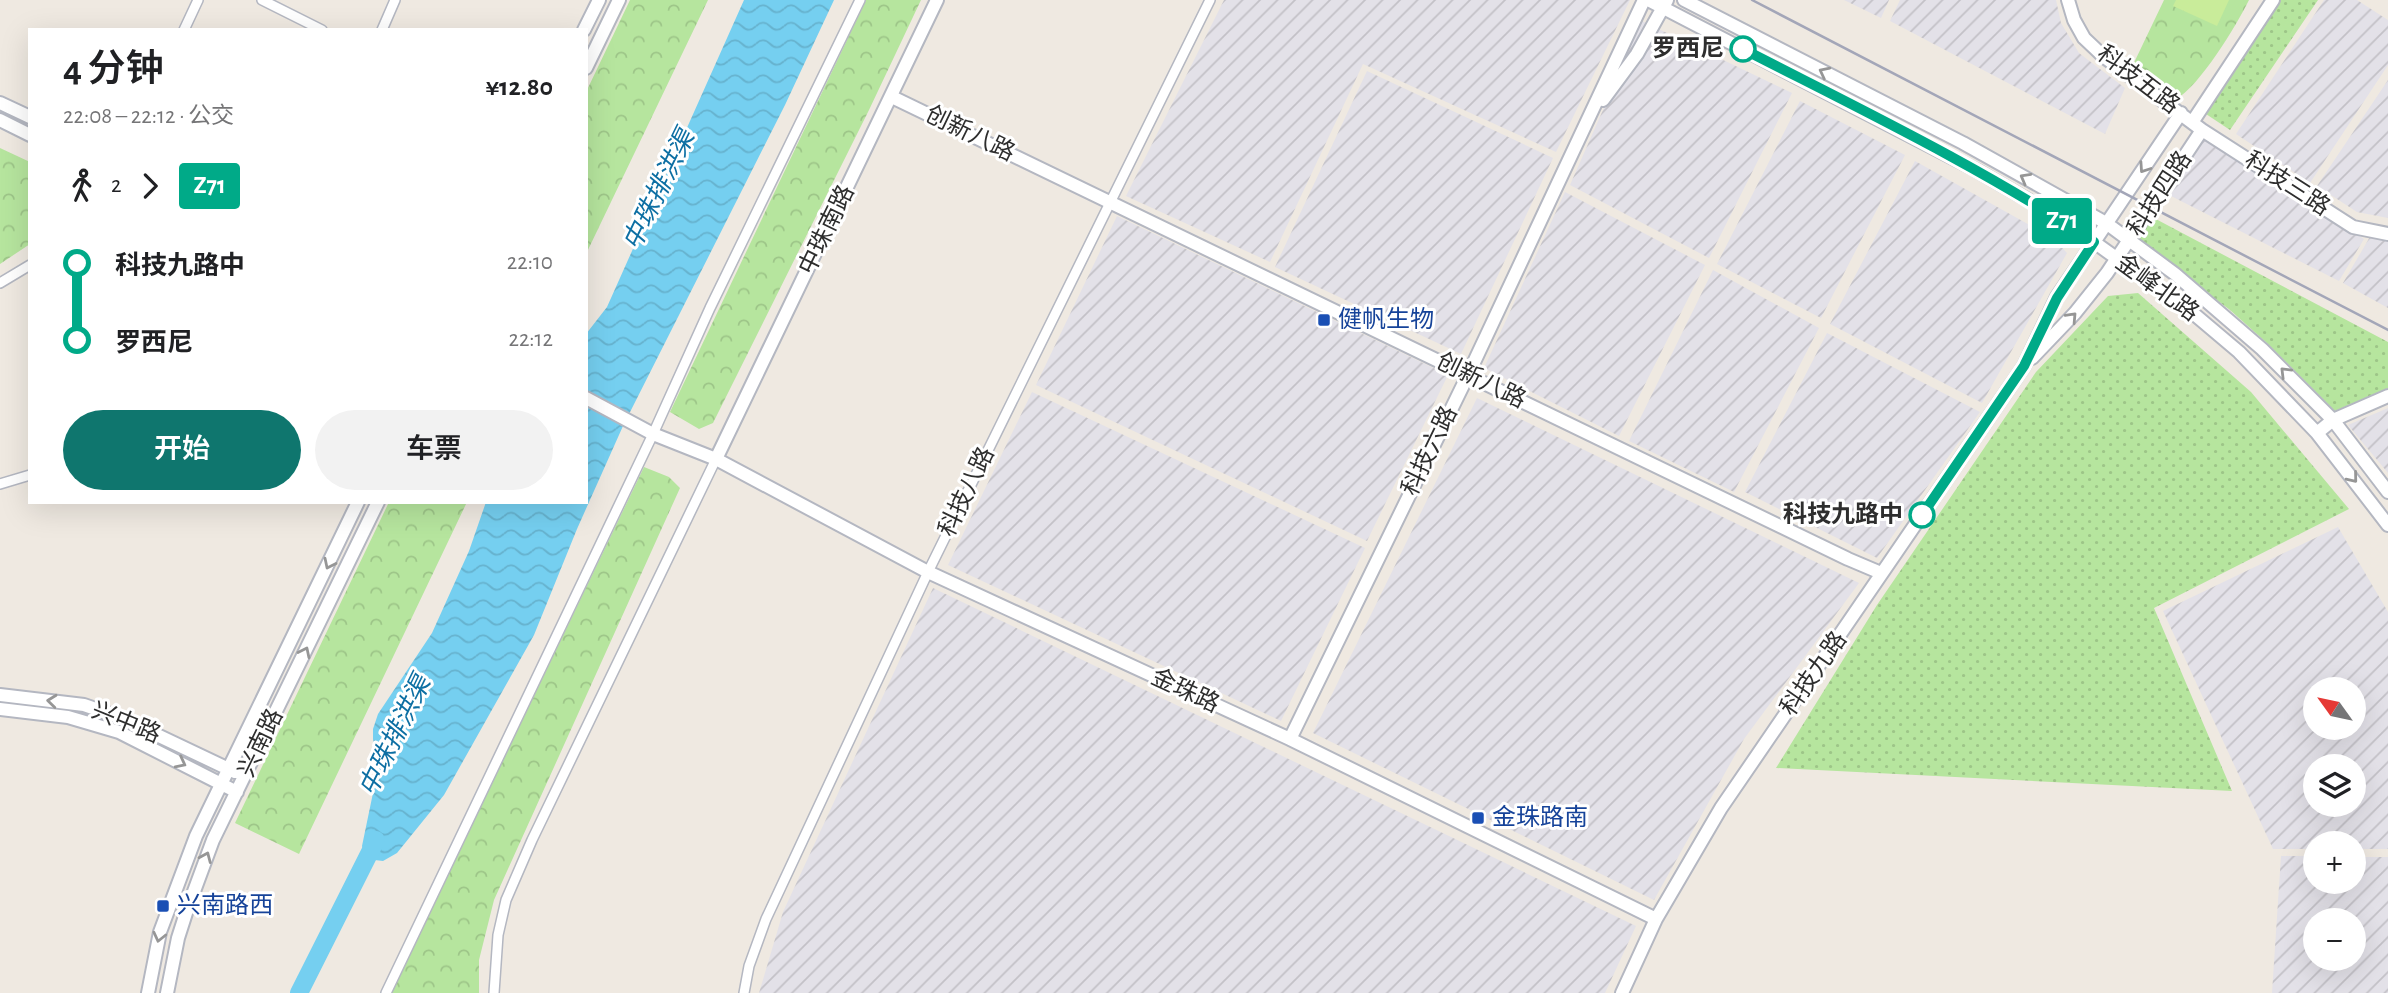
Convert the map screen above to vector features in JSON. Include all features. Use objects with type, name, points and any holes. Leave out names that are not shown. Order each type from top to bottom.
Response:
[{"type":"street","points":[[185,28],[198,0]]},
{"type":"street","points":[[262,0],[318,28]]},
{"type":"street","points":[[383,28],[395,0]]},
{"type":"street","points":[[585,28],[598,0]]},
{"type":"street","points":[[588,64],[618,0]]},
{"type":"street","points":[[386,993],[653,434],[710,308],[860,0]]},
{"type":"street","name":"中珠南路","points":[[716,459],[937,0]]},
{"type":"street","name":"科技八路","points":[[744,993],[749,966],[766,919],[928,572],[1210,0]]},
{"type":"street","name":"金峰北路","points":[[1646,0],[1665,4],[1976,170],[2040,207],[2117,258],[2194,314],[2239,352],[2316,433],[2388,525]]},
{"type":"street","name":"科技六路","points":[[1290,739],[1468,375],[1646,0]]},
{"type":"street","name":"金峰北路","points":[[1684,0],[1963,143],[2106,223],[2175,274],[2262,349],[2333,420],[2388,492]]},
{"type":"street","name":"科技五路","points":[[2068,0],[2074,20],[2084,38],[2103,57],[2198,126]]},
{"type":"street","name":"科技四路","points":[[2117,258],[2130,241],[2273,0]]},
{"type":"street","name":"科技六路","points":[[1586,123],[1637,54],[1665,4]]},
{"type":"street","name":"创新八路","points":[[892,97],[1881,573]]},
{"type":"street","points":[[0,103],[28,116]]},
{"type":"street","name":"科技四路","points":[[2094,242],[2181,113]]},
{"type":"street","points":[[0,120],[28,134]]},
{"type":"street","name":"科技三路","points":[[2198,126],[2353,227],[2388,234]]},
{"type":"street","name":"科技九路","points":[[1622,993],[1656,919],[1721,808],[2024,366],[2057,298],[2094,242]]},
{"type":"street","name":"科技九路","points":[[2024,366],[2075,313],[2117,258]]},
{"type":"street","points":[[0,283],[28,266]]},
{"type":"street","points":[[2316,433],[2333,420],[2388,396]]},
{"type":"street","name":"金珠路","points":[[588,399],[653,434],[716,459],[928,572],[1290,739],[1656,919]]},
{"type":"street","points":[[494,993],[498,935],[506,900],[716,459]]},
{"type":"street","points":[[0,484],[28,476]]},
{"type":"street","name":"兴南路","points":[[148,993],[160,932],[196,836],[357,504]]},
{"type":"street","name":"兴南路","points":[[167,993],[178,938],[213,840],[377,504]]},
{"type":"street","name":"兴中路","points":[[0,695],[84,705],[119,717],[244,776]]},
{"type":"street","name":"兴中路","points":[[0,709],[68,717],[119,732],[237,792]]},
{"type":"shaded area","points":[[1224,0],[1630,0],[1556,152],[1363,64],[1270,262],[1126,196]]},
{"type":"shaded area","points":[[1844,0],[1889,0],[1881,18]]},
{"type":"shaded area","points":[[1900,0],[2056,0],[2061,23],[2079,53],[2125,88],[2105,134],[1890,21]]},
{"type":"shaded area","points":[[2324,0],[2357,0],[2388,20],[2388,65],[2310,183],[2236,134]]},
{"type":"shaded area","points":[[1642,21],[1792,93],[1709,258],[1570,185]]},
{"type":"shaded area","points":[[1367,71],[1553,158],[1461,354],[1275,267]]},
{"type":"shaded area","points":[[2388,80],[2388,218],[2357,212],[2317,186]]},
{"type":"shaded area","points":[[1800,101],[1905,155],[1821,318],[1717,264]]},
{"type":"shaded area","points":[[2206,138],[2364,239],[2339,281],[2169,195]]},
{"type":"shaded area","points":[[1915,161],[2053,238],[2067,253],[1982,403],[1830,324]]},
{"type":"shaded area","points":[[1565,192],[1705,265],[1619,436],[1484,368]]},
{"type":"shaded area","points":[[1117,216],[1448,375],[1367,541],[1036,385]]},
{"type":"shaded area","points":[[2371,235],[2388,238],[2388,308],[2343,283]]},
{"type":"shaded area","points":[[1713,270],[1819,328],[1734,492],[1629,441]]},
{"type":"shaded area","points":[[1827,333],[1980,412],[1877,558],[1745,492]]},
{"type":"shaded area","points":[[1032,392],[1365,548],[1281,721],[948,565]]},
{"type":"shaded area","points":[[1477,398],[1859,583],[1744,739],[1654,900],[1313,733]]},
{"type":"shaded area","points":[[2388,408],[2388,473],[2348,425]]},
{"type":"shaded area","points":[[2338,527],[2388,612],[2388,849],[2366,849],[2366,831],[2303,831],[2303,849],[2273,849],[2163,611]]},
{"type":"shaded area","points":[[933,588],[1636,926],[1605,993],[759,993],[783,912]]},
{"type":"shaded area","points":[[2281,856],[2303,856],[2303,894],[2366,894],[2366,857],[2388,857],[2388,993],[2272,993]]},
{"type":"green space","points":[[630,0],[708,0],[588,250],[588,88]]},
{"type":"green space","points":[[866,0],[921,0],[713,423],[699,429],[670,412]]},
{"type":"green space","points":[[2164,0],[2249,0],[2206,69],[2185,93],[2175,100],[2131,69]]},
{"type":"green space","points":[[2176,0],[2229,0],[2217,26],[2173,6]]},
{"type":"green space","points":[[2280,0],[2318,0],[2230,130],[2206,114]]},
{"type":"green space","points":[[0,148],[28,161],[28,245],[0,264]]},
{"type":"green space","points":[[2152,217],[2388,342],[2388,388],[2335,411],[2230,310],[2137,240]]},
{"type":"green space","points":[[2138,293],[2251,392],[2349,509],[2154,608],[2232,791],[1776,768],[1877,605],[2036,372],[2108,296]]},
{"type":"green space","points":[[644,467],[669,477],[680,488],[494,900],[479,960],[479,993],[391,993]]},
{"type":"green space","points":[[388,504],[466,504],[299,854],[235,823]]},
{"type":"water","points":[[744,0],[834,0],[785,105],[623,426],[534,635],[444,795],[397,853],[383,861],[366,859],[362,846],[379,764],[373,739],[378,714],[432,633],[469,551],[485,504],[588,504],[588,331],[607,307]]},
{"type":"waterway","name":"中珠排洪渠","points":[[299,993],[376,840]]},
{"type":"railway","points":[[1752,0],[2388,330]]},
{"type":"bus line","name":"Z71","points":[[1743,49],[1976,170],[2094,242],[2057,298],[2024,366],[1922,515]]},
{"type":"place","name":"罗西尼","points":[[1743,49]]},
{"type":"place","name":"健帆生物","points":[[1324,320]]},
{"type":"place","name":"科技九路中","points":[[1922,515]]},
{"type":"place","name":"金珠路南","points":[[1478,818]]},
{"type":"place","name":"兴南路西","points":[[163,906]]}]
